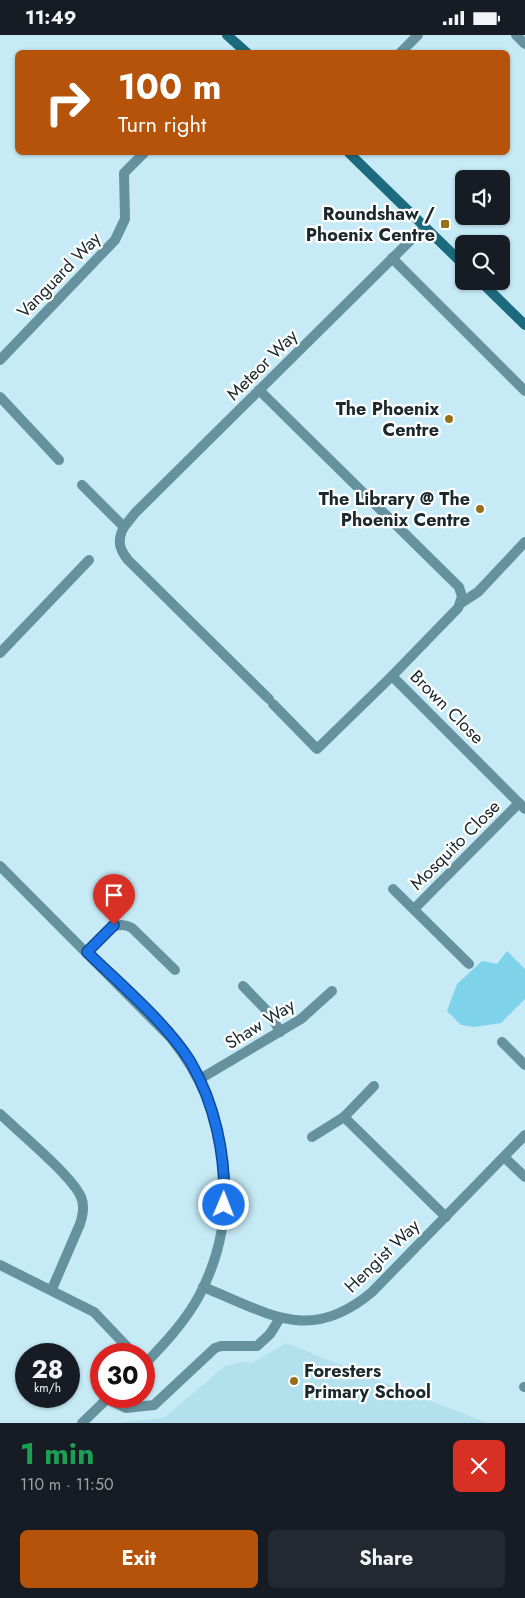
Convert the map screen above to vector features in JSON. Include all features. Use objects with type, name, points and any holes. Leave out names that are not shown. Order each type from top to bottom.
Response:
[{"type":"main road","points":[[227,35],[243,50]]},
{"type":"main road","points":[[351,155],[455,256]]},
{"type":"main road","points":[[489,290],[525,325]]},
{"type":"street","points":[[403,50],[418,35]]},
{"type":"street","points":[[516,35],[525,44]]},
{"type":"street","name":"Vanguard Way","points":[[0,360],[115,240],[125,219],[124,173],[142,155]]},
{"type":"street","name":"Meteor Way","points":[[124,527],[135,513],[424,227]]},
{"type":"street","points":[[392,258],[525,391]]},
{"type":"street","points":[[259,390],[453,580],[461,592],[461,603]]},
{"type":"street","points":[[0,397],[59,460]]},
{"type":"street","points":[[82,485],[124,527],[119,541],[120,547],[128,560],[317,749],[392,676]]},
{"type":"street","name":"Brown Close","points":[[522,806],[392,676],[449,618],[461,603],[478,592],[525,542]]},
{"type":"street","points":[[0,653],[89,560]]},
{"type":"street","name":"Mosquito Close","points":[[414,909],[522,806]]},
{"type":"street","points":[[0,866],[172,1038],[189,1059],[200,1079],[218,1134],[225,1184],[221,1229],[203,1287],[193,1306],[172,1335],[155,1353]]},
{"type":"street","points":[[393,889],[469,964]]},
{"type":"street","points":[[87,952],[114,925],[124,923],[132,928],[175,970]]},
{"type":"street","points":[[242,987],[271,1015],[280,1032]]},
{"type":"street","name":"Shaw Way","points":[[200,1079],[301,1019],[332,991]]},
{"type":"street","points":[[502,1042],[525,1065]]},
{"type":"street","points":[[312,1137],[344,1117],[374,1086]]},
{"type":"street","points":[[0,1114],[71,1183],[82,1199],[83,1216],[52,1289]]},
{"type":"street","name":"Hengist Way","points":[[344,1117],[446,1217]]},
{"type":"street","name":"Hengist Way","points":[[203,1287],[280,1318],[301,1322],[349,1309],[372,1292],[525,1135]]},
{"type":"street","points":[[504,1157],[525,1177]]},
{"type":"street","points":[[0,1265],[52,1289],[94,1312],[124,1343]]},
{"type":"street","points":[[155,1404],[214,1348],[221,1345],[257,1346],[264,1341],[280,1318]]},
{"type":"street","points":[[82,1423],[98,1408]]},
{"type":"shaded area","points":[[507,951],[525,969],[525,999],[501,1023],[474,1027],[461,1025],[447,1011],[457,984],[482,961],[497,964]]},
{"type":"shaded area","name":"Foresters Primary School","points":[[286,1343],[487,1423],[113,1423],[164,1418],[225,1366],[241,1362],[252,1363]]},
{"type":"place","name":"Roundshaw / Phoenix Centre","points":[[445,224]]},
{"type":"place","name":"The Phoenix Centre","points":[[449,419]]},
{"type":"place","name":"The Library @ The Phoenix Centre","points":[[480,509]]},
{"type":"place","name":"Foresters Primary School","points":[[294,1381]]},
{"type":"route","points":[[114,925],[87,952],[172,1038],[189,1059],[200,1079],[211,1109],[223,1155],[224,1205]]}]
